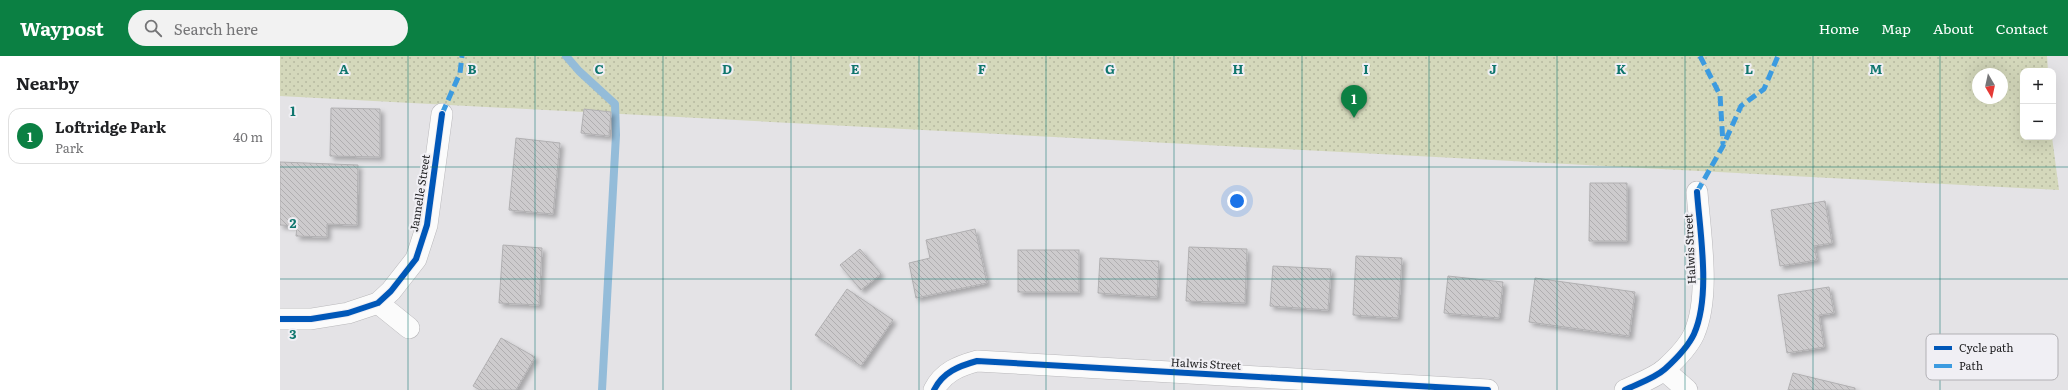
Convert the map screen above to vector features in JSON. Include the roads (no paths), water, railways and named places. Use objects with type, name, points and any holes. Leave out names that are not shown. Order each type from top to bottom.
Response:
[{"type":"street","name":"Jannelle Street","points":[[280,319],[311,319],[348,313],[378,303],[391,291],[416,258],[427,226],[442,114]]},
{"type":"street","name":"Halwis Street","points":[[1625,390],[1664,370],[1694,334],[1701,311],[1703,267],[1696,192]]},
{"type":"street","points":[[378,303],[409,328]]},
{"type":"street","name":"Halwis Street","points":[[934,390],[947,374],[959,366],[977,361],[1488,390]]},
{"type":"street","points":[[1664,370],[1687,390]]},
{"type":"waterway","points":[[566,56],[579,71],[615,104],[616,135],[602,390]]},
{"type":"place","name":"Loftridge Park","points":[[1354,118]]}]
